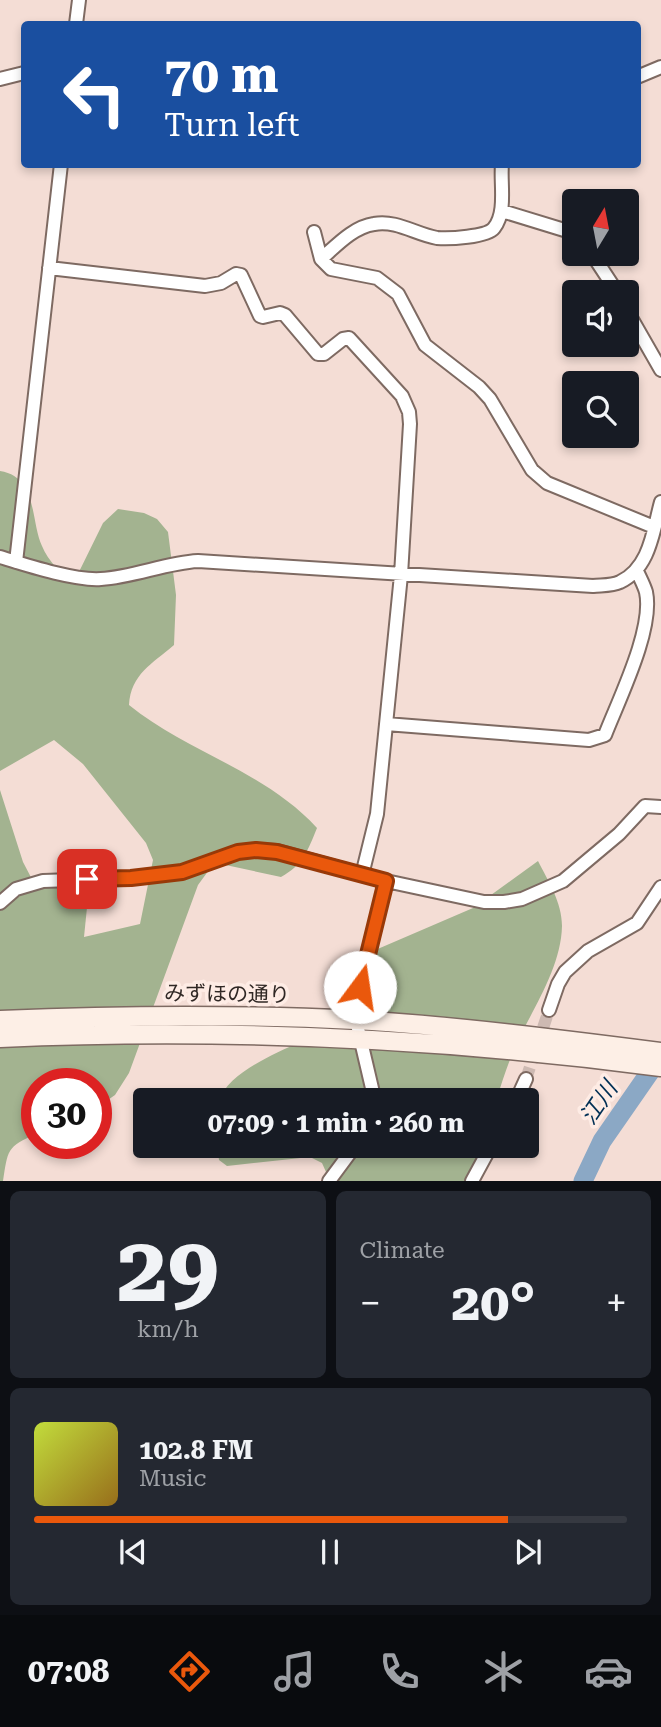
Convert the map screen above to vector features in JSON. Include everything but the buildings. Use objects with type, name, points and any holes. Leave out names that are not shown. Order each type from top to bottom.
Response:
[{"type":"street","points":[[76,21],[79,0]]},
{"type":"street","points":[[641,75],[661,67]]},
{"type":"street","points":[[0,79],[21,74]]},
{"type":"street","points":[[16,562],[61,168]]},
{"type":"street","points":[[321,259],[355,231],[373,224],[395,224],[438,238],[479,236],[494,228],[502,211],[502,168]]},
{"type":"street","points":[[502,211],[562,229]]},
{"type":"street","points":[[314,232],[321,259],[331,269],[377,278],[398,294],[425,345],[479,387],[490,399],[533,470],[547,483],[654,527]]},
{"type":"street","points":[[49,268],[205,286],[221,283],[236,274],[241,275],[260,316],[280,313],[285,315],[318,354],[324,354],[343,339],[349,338],[401,396],[409,412],[401,575],[376,814],[362,875]]},
{"type":"street","points":[[639,331],[661,369]]},
{"type":"street","points":[[0,557],[97,580],[176,562],[198,561],[593,586],[618,584],[637,571],[646,557],[661,502]]},
{"type":"street","points":[[386,724],[589,740],[605,734],[643,635],[646,592],[637,571]]},
{"type":"street","points":[[0,903],[16,889],[43,881],[131,878],[182,872],[238,852],[256,850],[277,852],[386,881],[484,902],[522,899],[563,881],[620,834],[645,806],[661,807]]},
{"type":"street","points":[[372,1088],[357,1029],[360,987],[386,881]]},
{"type":"street","points":[[549,1010],[565,972],[589,951],[637,923],[661,887]]},
{"type":"street","name":"みずほの通り","points":[[0,1020],[205,1016],[357,1029]]},
{"type":"street","name":"みずほの通り","points":[[0,1038],[452,1028],[635,1056],[661,1067]]},
{"type":"street","name":"みずほの通り","points":[[635,1056],[661,1052]]},
{"type":"street","points":[[522,1088],[526,1079]]},
{"type":"street","points":[[329,1181],[346,1158]]},
{"type":"street","points":[[472,1181],[484,1158]]},
{"type":"green space","points":[[0,471],[12,475],[27,491],[38,536],[45,552],[55,567],[74,582],[103,523],[118,509],[144,513],[157,519],[168,532],[176,595],[174,645],[138,677],[129,705],[176,736],[274,791],[317,828],[300,862],[281,877],[221,864],[209,870],[198,885],[129,1073],[115,1095],[112,1097],[112,1068],[21,1068],[21,1141],[10,1151],[3,1181],[0,1181],[0,790],[23,862],[35,885],[51,888],[91,868],[84,937],[140,924],[153,860],[146,843],[83,764],[54,740],[0,771]]},
{"type":"green space","points":[[538,861],[560,909],[562,926],[557,957],[516,1045],[500,1088],[226,1088],[239,1075],[256,1064],[344,1019],[352,1006],[362,967],[373,951],[473,908]]},
{"type":"green space","points":[[219,1158],[301,1158],[227,1166]]},
{"type":"green space","points":[[312,1158],[481,1158],[477,1181],[330,1181],[322,1163]]},
{"type":"waterway","name":"江川","points":[[583,1181],[602,1141],[661,1056]]},
{"type":"tunnel","points":[[526,1079],[549,1010]]},
{"type":"route","points":[[87,879],[131,878],[182,872],[238,852],[256,850],[277,852],[386,881],[360,987]]}]
